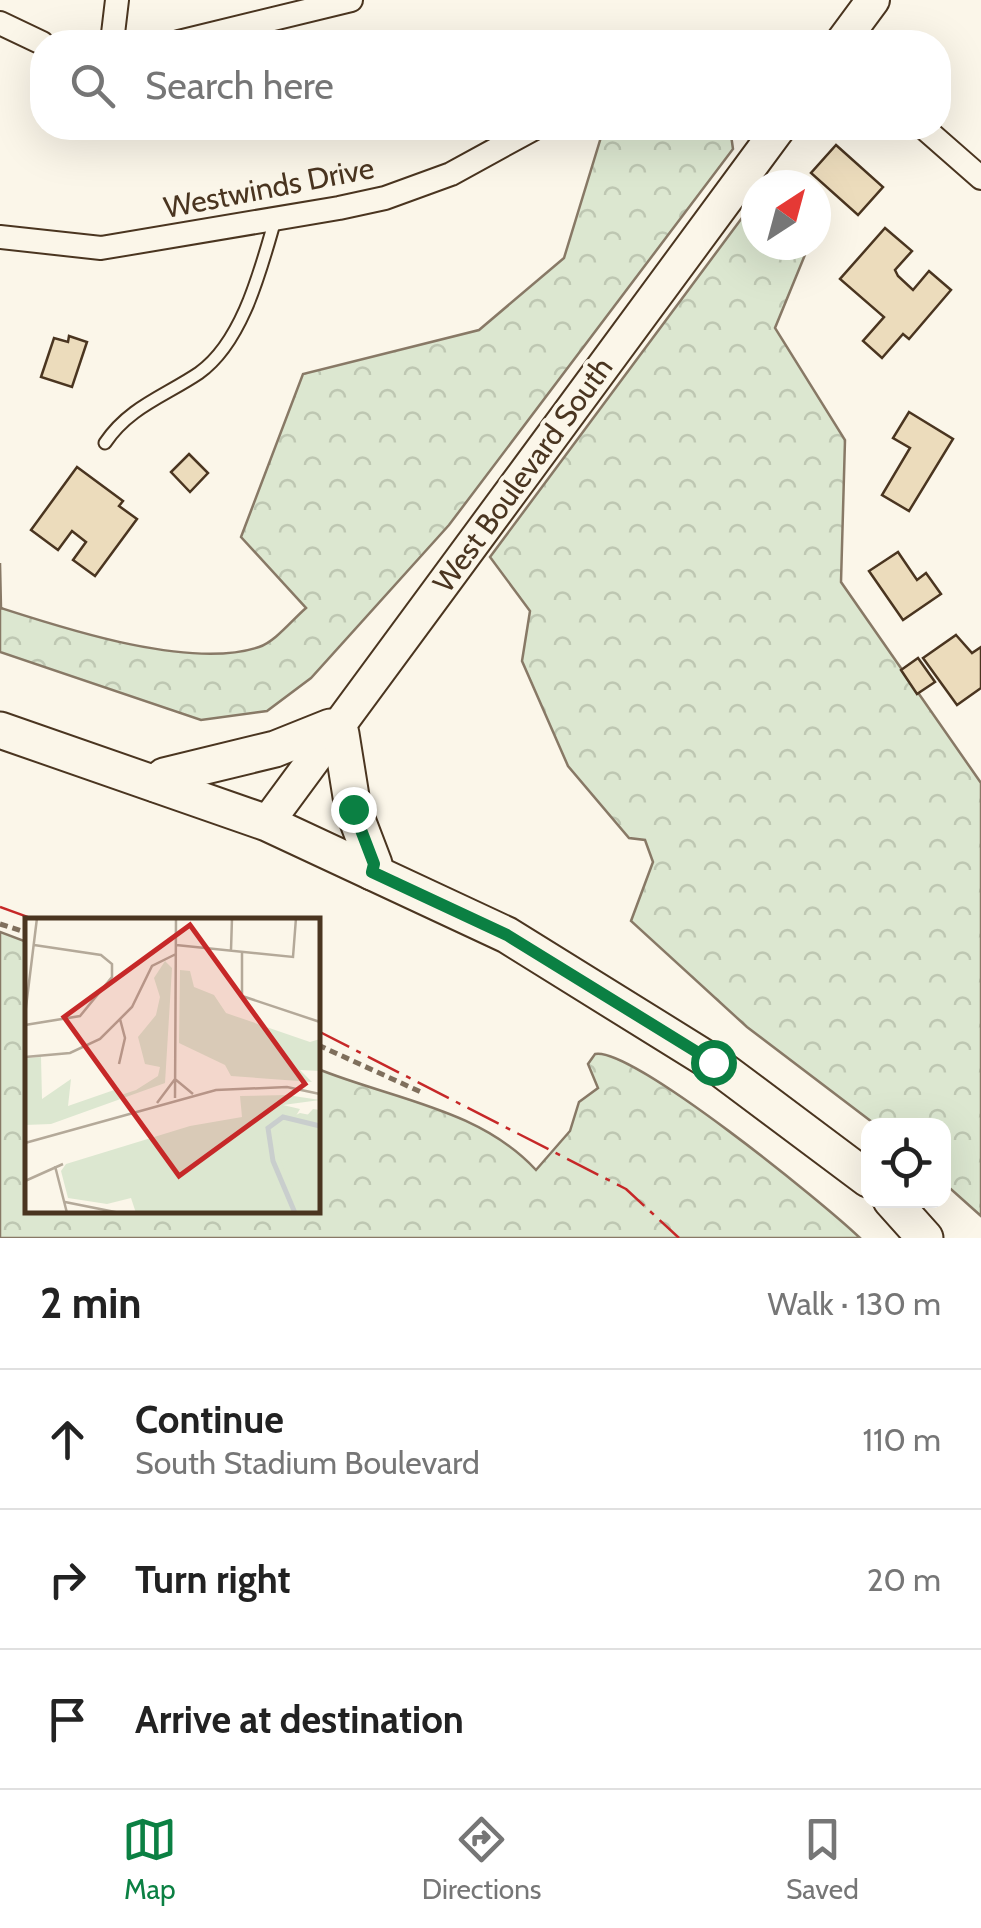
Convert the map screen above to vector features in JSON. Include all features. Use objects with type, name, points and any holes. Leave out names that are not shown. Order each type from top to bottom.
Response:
[{"type":"main road","points":[[851,30],[873,0]]},
{"type":"main road","name":"West Boulevard South","points":[[267,822],[770,140]]},
{"type":"main road","points":[[156,784],[164,776],[275,749],[330,726],[341,734],[353,809],[374,864],[372,872]]},
{"type":"main road","points":[[0,730],[267,822],[539,954],[713,1062],[861,1174]]},
{"type":"main road","points":[[898,1208],[925,1238]]},
{"type":"street","points":[[113,30],[116,0]]},
{"type":"street","points":[[228,30],[351,0]]},
{"type":"street","points":[[0,23],[30,37]]},
{"type":"street","name":"Westwinds Drive","points":[[0,237],[101,248],[276,220],[385,198],[451,174],[513,140]]},
{"type":"street","points":[[938,140],[981,178]]},
{"type":"lane","points":[[105,443],[138,408],[203,370],[232,332],[276,220]]},
{"type":"path","points":[[0,924],[25,932]]},
{"type":"path","points":[[320,1046],[423,1093]]},
{"type":"green space","points":[[600,140],[732,140],[733,149],[449,525],[311,678],[267,711],[201,720],[0,652],[0,563],[1,608],[93,636],[165,650],[231,653],[265,644],[306,608],[241,537],[303,374],[479,330],[564,258]]},
{"type":"green space","points":[[741,219],[741,260],[803,260],[775,328],[845,440],[841,582],[981,783],[981,1216],[951,1189],[951,1118],[867,1118],[747,1027],[631,921],[653,862],[645,840],[629,838],[568,766],[522,661],[530,611],[490,557]]},
{"type":"green space","points":[[0,932],[25,941],[25,1213],[320,1213],[320,1070],[462,1119],[514,1149],[536,1170],[570,1131],[579,1102],[598,1088],[588,1064],[595,1054],[615,1058],[686,1100],[771,1163],[860,1238],[0,1238]]},
{"type":"building","points":[[836,145],[883,187],[858,215],[831,191],[831,170],[814,170]]},
{"type":"building","points":[[885,228],[912,251],[895,270],[898,276],[913,290],[929,271],[951,290],[909,339],[903,334],[882,358],[863,341],[884,317],[840,279]]},
{"type":"building","points":[[69,336],[87,342],[72,387],[41,377],[54,338],[68,342]]},
{"type":"building","points":[[909,412],[953,439],[909,511],[882,495],[910,448],[893,438]]},
{"type":"building","points":[[189,454],[208,473],[190,492],[171,472]]},
{"type":"building","points":[[77,467],[123,501],[119,506],[137,519],[95,576],[73,560],[86,542],[72,531],[58,550],[31,530]]},
{"type":"building","points":[[898,552],[917,580],[926,573],[941,594],[903,620],[869,571]]},
{"type":"building","points":[[956,635],[972,653],[981,647],[981,688],[957,705],[923,658]]},
{"type":"building","points":[[918,658],[935,682],[917,694],[901,670]]},
{"type":"power","points":[[0,907],[31,918]]},
{"type":"power","points":[[320,1032],[626,1189],[679,1238]]},
{"type":"route","points":[[353,809],[374,864],[372,872],[507,935],[713,1062]]}]
